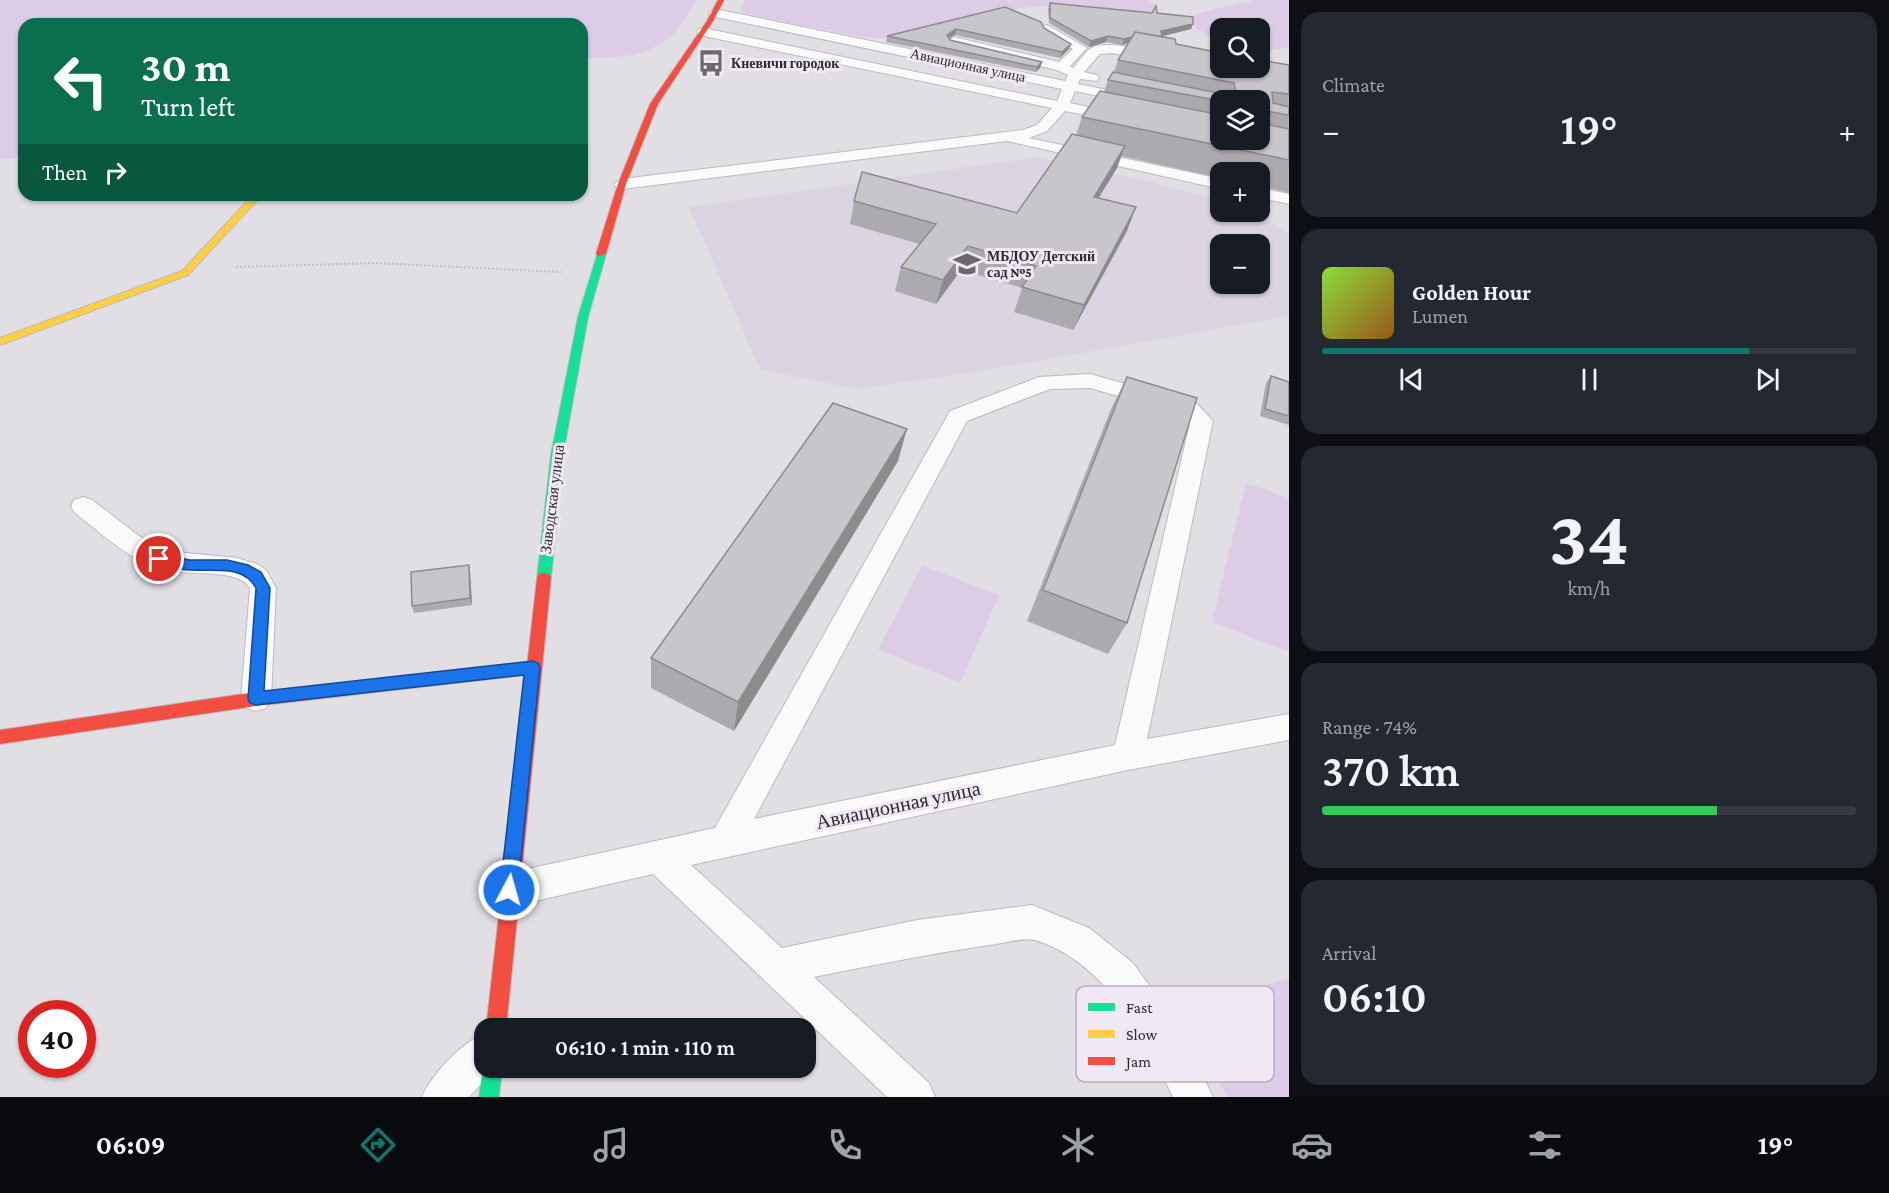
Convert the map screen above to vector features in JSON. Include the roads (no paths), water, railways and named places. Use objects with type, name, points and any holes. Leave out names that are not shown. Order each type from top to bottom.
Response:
[{"type":"street","name":"Заводская улица","points":[[497,1018],[557,455],[583,317],[622,184],[654,104],[703,32],[721,0]]},
{"type":"street","points":[[0,342],[185,273],[252,201]]},
{"type":"street","points":[[0,737],[256,699],[533,668]]},
{"type":"street","points":[[489,1097],[491,1078]]},
{"type":"lane","name":"Авиационная улица","points":[[715,13],[1069,76],[1151,103]]},
{"type":"lane","points":[[622,184],[1010,138],[1042,128],[1062,106],[1069,76],[1081,48],[1047,29]]},
{"type":"lane","points":[[703,32],[1130,120]]},
{"type":"lane","points":[[954,41],[1069,76],[1145,89]]},
{"type":"lane","points":[[1069,76],[1096,50],[1102,49],[1172,60]]},
{"type":"lane","points":[[1010,138],[1210,182]]},
{"type":"lane","points":[[1270,195],[1289,199]]},
{"type":"lane","points":[[724,841],[958,416],[1047,382],[1090,381],[1124,389],[1189,409],[1202,421],[1128,756]]},
{"type":"lane","points":[[83,506],[140,548],[159,559],[190,565],[227,565],[243,569],[256,576],[263,588],[256,699]]},
{"type":"lane","name":"Авиационная улица","points":[[509,890],[660,858],[724,841],[1128,756],[1289,728]]},
{"type":"lane","points":[[660,858],[915,1097]]},
{"type":"lane","points":[[777,966],[928,936],[1032,922],[1077,940],[1120,976],[1127,986]]},
{"type":"lane","points":[[442,1097],[474,1063]]},
{"type":"lane","points":[[1186,1082],[1193,1097]]},
{"type":"place","name":"Кневичи городок","points":[[711,63]]},
{"type":"place","name":"МБДОУ Детский сад №5","points":[[967,264]]}]
